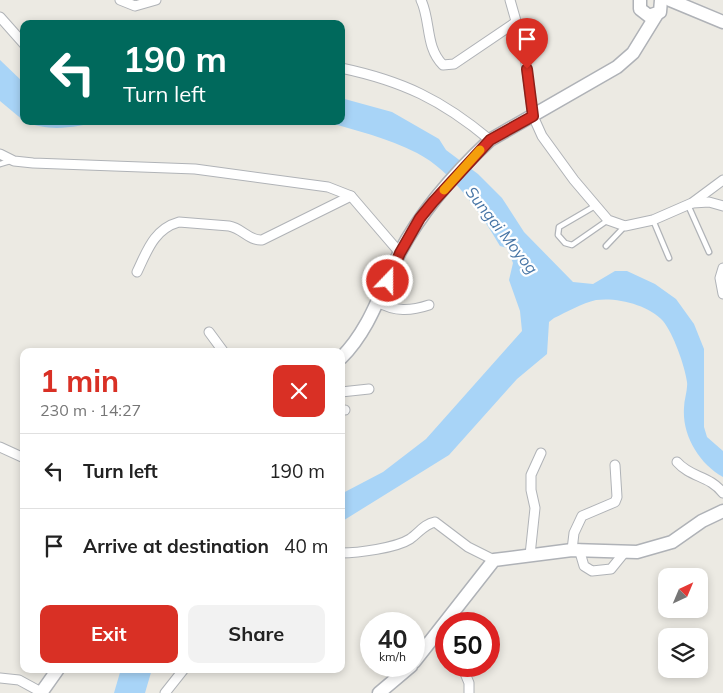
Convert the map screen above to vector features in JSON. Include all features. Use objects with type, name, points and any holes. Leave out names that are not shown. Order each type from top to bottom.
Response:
[{"type":"main road","points":[[670,0],[723,22]]},
{"type":"main road","points":[[641,6],[649,16],[659,9],[686,7]]},
{"type":"main road","points":[[633,53],[641,6]]},
{"type":"main road","points":[[345,354],[354,345],[378,302],[400,253],[420,218],[476,153],[490,140],[617,67],[633,53],[659,9]]},
{"type":"main road","points":[[453,612],[494,560],[576,550],[624,553],[672,542],[702,521],[723,511]]},
{"type":"main road","points":[[425,648],[435,635]]},
{"type":"main road","points":[[41,693],[55,673]]},
{"type":"main road","points":[[379,693],[398,677]]},
{"type":"street","points":[[120,0],[135,6],[156,0]]},
{"type":"street","points":[[421,0],[428,23],[431,44],[438,60],[443,65],[454,64],[516,22]]},
{"type":"street","points":[[510,0],[524,49],[533,116],[542,136],[555,155],[608,220],[625,226],[653,220],[690,204],[723,180]]},
{"type":"street","points":[[0,17],[20,40]]},
{"type":"street","points":[[345,69],[411,88],[435,99],[490,140]]},
{"type":"street","points":[[0,154],[14,161],[213,171],[328,186],[351,196],[400,253]]},
{"type":"street","points":[[707,192],[709,202]]},
{"type":"street","points":[[137,272],[152,240],[159,232],[172,224],[179,222],[236,227],[250,238],[262,240],[351,196]]},
{"type":"street","points":[[690,204],[709,202],[723,206]]},
{"type":"street","points":[[723,268],[720,278],[723,294]]},
{"type":"street","points":[[378,302],[399,310],[414,310],[429,305]]},
{"type":"street","points":[[209,332],[222,348]]},
{"type":"street","points":[[345,392],[369,389]]},
{"type":"street","points":[[0,447],[20,456]]},
{"type":"street","points":[[530,555],[535,508],[531,490],[531,475],[540,453]]},
{"type":"street","points":[[677,462],[682,468],[714,482],[723,493]]},
{"type":"street","points":[[615,465],[617,497],[615,502],[582,516],[574,533],[576,550],[588,571],[610,569],[624,553]]},
{"type":"street","points":[[345,552],[386,547],[408,540],[428,523],[435,522],[468,547],[494,560]]},
{"type":"street","points":[[165,693],[181,673]]},
{"type":"street","points":[[466,677],[469,693]]},
{"type":"street","points":[[0,678],[19,680],[41,693]]},
{"type":"lane","points":[[0,164],[14,161]]},
{"type":"lane","points":[[690,204],[709,252]]},
{"type":"lane","points":[[595,206],[559,227],[558,235],[565,243],[572,245],[608,220]]},
{"type":"lane","points":[[653,220],[669,258]]},
{"type":"lane","points":[[606,246],[625,226]]},
{"type":"water","points":[[0,60],[20,79],[20,118],[0,101]]},
{"type":"water","name":"Sungai Moyog","points":[[345,99],[392,112],[439,139],[446,150],[478,174],[502,198],[524,232],[573,282],[593,284],[615,271],[627,271],[655,284],[676,299],[694,324],[704,349],[704,427],[707,437],[723,451],[723,477],[706,465],[689,438],[684,418],[686,375],[667,326],[657,315],[632,303],[604,299],[585,303],[549,322],[547,354],[517,379],[449,455],[345,520],[345,492],[383,472],[426,439],[522,331],[520,311],[509,280],[513,263],[507,248],[500,246],[475,207],[442,170],[417,153],[371,135],[337,125],[345,125]]},
{"type":"water","points":[[34,125],[82,125],[63,128]]},
{"type":"water","points":[[120,673],[151,673],[145,693],[114,693]]},
{"type":"slow traffic","points":[[444,190],[480,150]]},
{"type":"route","points":[[388,281],[400,253],[420,218],[476,153],[490,140],[533,116],[527,69]]}]
